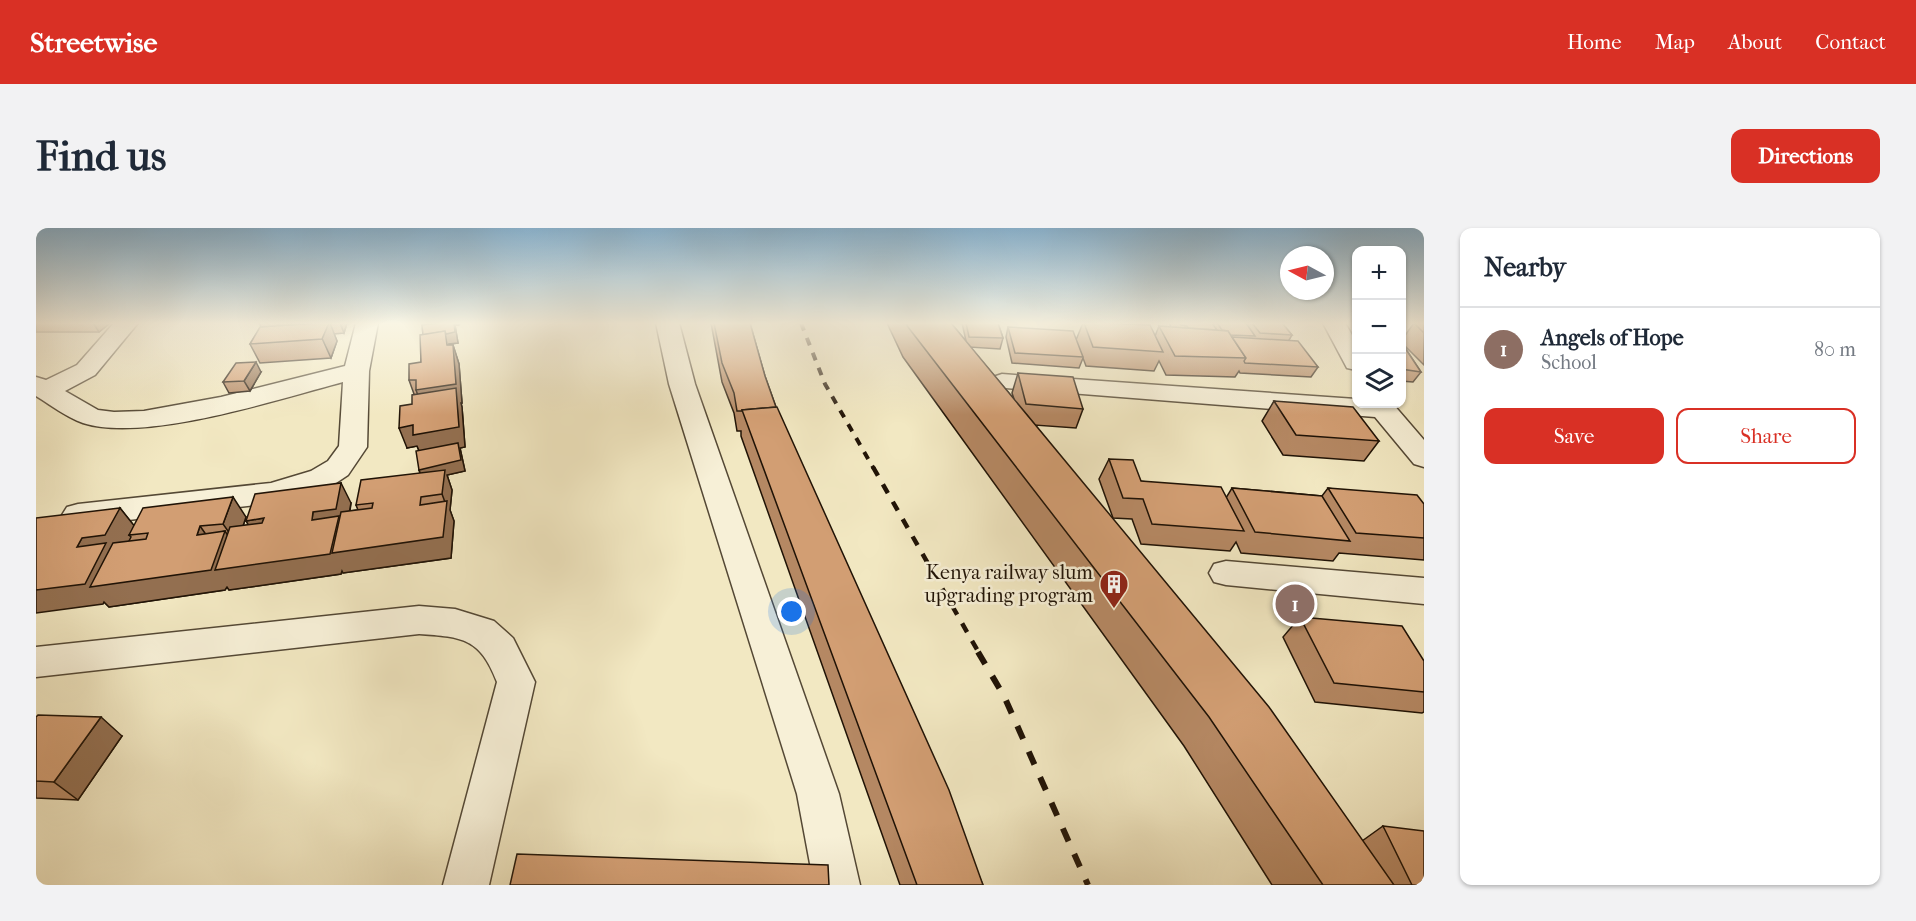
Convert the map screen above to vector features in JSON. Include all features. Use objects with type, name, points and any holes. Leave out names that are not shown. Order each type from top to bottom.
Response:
[{"type":"street","points":[[41,388],[86,370],[100,354]]},
{"type":"street","points":[[73,516],[272,493],[322,478],[338,468],[353,447],[356,371],[360,354]]},
{"type":"street","points":[[675,354],[682,384],[818,794],[837,885]]},
{"type":"street","points":[[969,370],[1002,398],[1352,405]]},
{"type":"street","points":[[41,388],[92,417],[116,421],[138,420],[223,404],[356,371]]},
{"type":"street","points":[[1383,408],[1424,458]]},
{"type":"street","points":[[1226,573],[1424,591]]},
{"type":"street","points":[[36,662],[419,620],[457,623],[487,632],[507,656],[516,682],[466,885]]},
{"type":"building","points":[[421,354],[454,354],[456,384],[416,390],[416,380],[409,380],[409,364],[421,362]]},
{"type":"building","points":[[720,354],[759,354],[776,407],[737,411],[734,393]]},
{"type":"building","points":[[929,354],[976,354],[1269,707],[1394,885],[1323,885],[1209,717]]},
{"type":"building","points":[[1026,354],[1082,354],[1083,357]]},
{"type":"building","points":[[1174,354],[1243,354],[1246,358],[1175,356]]},
{"type":"building","points":[[1243,354],[1308,354],[1318,367],[1245,363],[1246,358]]},
{"type":"building","points":[[1406,354],[1409,354],[1421,372],[1406,370]]},
{"type":"building","points":[[256,362],[244,381],[223,382],[236,363]]},
{"type":"building","points":[[1018,373],[1073,377],[1083,409],[1026,404]]},
{"type":"building","points":[[456,388],[459,427],[413,435],[413,425],[399,428],[400,406],[412,404],[412,395]]},
{"type":"building","points":[[1274,401],[1352,407],[1379,441],[1296,435]]},
{"type":"building","points":[[777,407],[949,790],[983,885],[917,885],[742,410]]},
{"type":"building","points":[[458,443],[461,460],[419,470],[416,451]]},
{"type":"building","points":[[1109,459],[1133,460],[1141,481],[1221,487],[1244,531],[1152,524],[1143,499],[1123,498]]},
{"type":"building","points":[[445,470],[442,494],[421,497],[420,505],[447,501],[443,537],[332,553],[341,512],[372,508],[373,503],[356,505],[361,480]]},
{"type":"building","points":[[341,483],[336,509],[313,512],[312,520],[339,516],[330,554],[215,570],[230,527],[262,523],[264,518],[246,521],[255,494]]},
{"type":"building","points":[[1232,488],[1322,496],[1350,541],[1255,532]]},
{"type":"building","points":[[1328,488],[1417,495],[1424,504],[1424,538],[1356,533]]},
{"type":"building","points":[[233,497],[223,524],[200,526],[197,535],[225,531],[211,570],[90,587],[113,543],[146,539],[148,533],[129,535],[143,508]]},
{"type":"building","points":[[120,508],[105,535],[82,538],[77,547],[106,543],[85,584],[36,590],[36,518]]},
{"type":"building","points":[[1300,617],[1402,626],[1424,661],[1424,692],[1334,683]]},
{"type":"building","points":[[38,715],[101,717],[54,782],[36,781],[36,717]]},
{"type":"building","points":[[1383,826],[1424,831],[1424,885],[1412,885]]},
{"type":"building","points":[[517,854],[828,865],[829,885],[510,885]]},
{"type":"railway","points":[[813,354],[825,384],[874,469]]},
{"type":"railway","points":[[873,467],[979,653]]},
{"type":"railway","points":[[978,652],[1004,696],[1088,885]]},
{"type":"place","name":"Angels of Hope","points":[[1295,604]]},
{"type":"place","name":"Kenya railway slum upgrading program","points":[[1114,610]]}]
